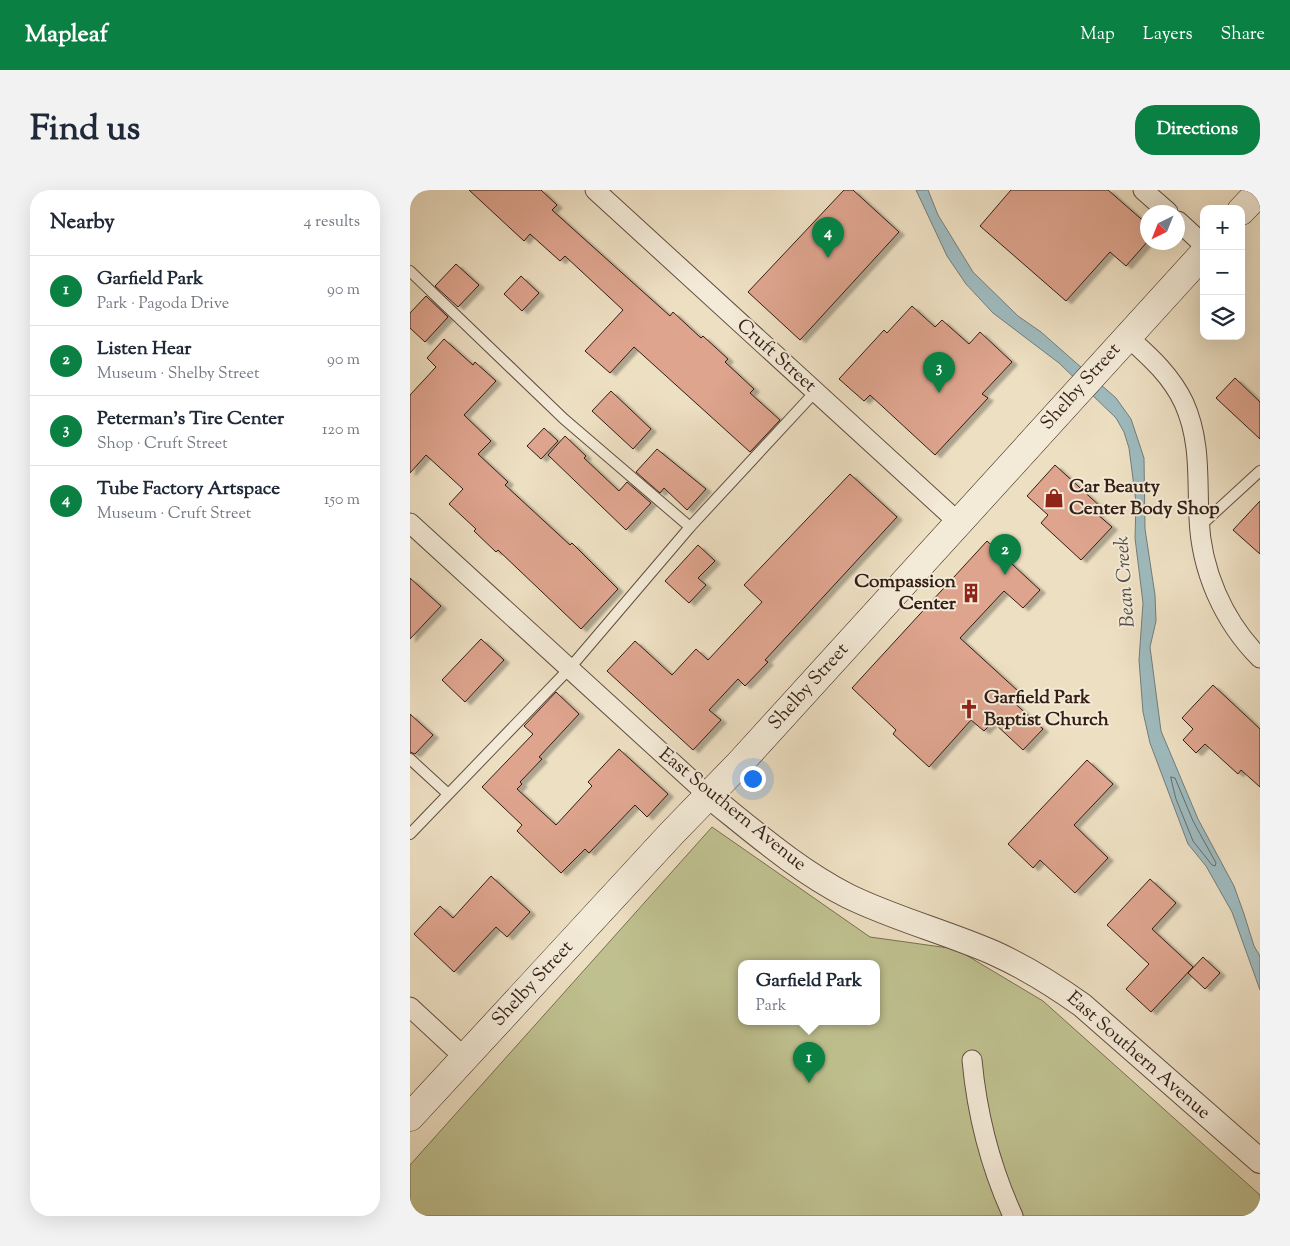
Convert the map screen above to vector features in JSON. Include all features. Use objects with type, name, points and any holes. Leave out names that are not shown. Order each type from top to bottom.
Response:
[{"type":"main road","points":[[1245,207],[1260,191]]},
{"type":"main road","name":"Shelby Street","points":[[410,1117],[709,796],[1200,257]]},
{"type":"street","name":"Cruft Street","points":[[595,190],[958,522]]},
{"type":"street","points":[[1143,190],[1160,205]]},
{"type":"street","points":[[1185,228],[1200,241]]},
{"type":"street","points":[[1120,345],[1170,379],[1189,416],[1198,452],[1202,551],[1216,593],[1232,623],[1260,658]]},
{"type":"street","name":"East Southern Avenue","points":[[410,523],[709,796],[795,863],[846,895],[884,913],[994,953],[1054,986],[1082,1005],[1258,1159]]},
{"type":"street","points":[[410,1007],[465,1058]]},
{"type":"street","points":[[972,1060],[975,1092],[985,1140],[1007,1213]]},
{"type":"lane","points":[[410,271],[564,419],[690,527]]},
{"type":"lane","points":[[410,834],[447,793],[569,669],[690,527],[815,392]]},
{"type":"lane","points":[[1200,527],[1260,471]]},
{"type":"lane","points":[[410,759],[447,793]]},
{"type":"green space","points":[[712,827],[870,937],[956,949],[1043,1001],[1260,1195],[1260,1216],[410,1216],[410,1165]]},
{"type":"water","name":"Bean Creek","points":[[916,190],[928,190],[938,215],[973,272],[1018,316],[1041,332],[1116,398],[1131,419],[1144,458],[1145,529],[1155,595],[1156,621],[1150,647],[1161,731],[1198,819],[1234,886],[1254,946],[1260,956],[1260,990],[1232,912],[1206,866],[1188,844],[1150,743],[1143,712],[1139,660],[1143,603],[1135,538],[1136,502],[1129,448],[1124,432],[1116,418],[1059,363],[993,313],[966,284],[947,256]]},
{"type":"building","points":[[469,190],[541,190],[557,205],[552,210],[670,316],[673,312],[701,338],[703,336],[728,359],[725,362],[754,389],[750,393],[780,420],[750,452],[634,347],[610,373],[585,351],[623,310],[565,256],[560,261],[530,234],[524,241]]},
{"type":"building","points":[[844,190],[853,190],[899,232],[800,340],[748,292]]},
{"type":"building","points":[[1011,190],[1108,190],[1140,218],[1140,250],[1126,266],[1110,252],[1066,301],[980,226]]},
{"type":"building","points":[[456,264],[479,285],[458,307],[435,286]]},
{"type":"building","points":[[521,276],[539,293],[522,311],[504,294]]},
{"type":"building","points":[[426,296],[448,317],[425,342],[410,328],[410,313]]},
{"type":"building","points":[[912,306],[935,327],[942,320],[969,344],[980,332],[1012,362],[982,394],[988,398],[935,455],[870,395],[864,401],[839,379],[884,330],[887,333]]},
{"type":"building","points":[[444,339],[473,365],[475,362],[496,381],[464,415],[491,441],[478,454],[508,482],[505,485],[570,545],[572,543],[618,589],[581,629],[498,550],[496,552],[474,531],[476,529],[449,504],[463,489],[426,455],[410,473],[410,395],[436,367],[427,358]]},
{"type":"building","points":[[1235,378],[1260,402],[1260,439],[1216,398]]},
{"type":"building","points":[[611,391],[651,429],[633,449],[592,411]]},
{"type":"building","points":[[544,428],[558,441],[541,459],[527,446]]},
{"type":"building","points":[[565,436],[586,456],[584,458],[619,491],[627,482],[651,503],[626,530],[548,455]]},
{"type":"building","points":[[657,449],[706,489],[687,510],[664,488],[660,493],[636,472]]},
{"type":"building","points":[[1055,465],[1102,508],[1097,514],[1112,527],[1081,560],[1041,523],[1048,515],[1027,496]]},
{"type":"building","points":[[850,474],[897,517],[765,660],[768,662],[745,686],[738,679],[709,710],[721,720],[693,750],[607,671],[635,641],[672,675],[696,649],[708,660],[762,602],[744,585]]},
{"type":"building","points":[[1260,501],[1260,554],[1233,530]]},
{"type":"building","points":[[987,541],[1040,590],[1023,608],[1004,591],[960,638],[1018,691],[1010,699],[1043,729],[1023,750],[993,722],[984,731],[971,720],[929,767],[893,734],[896,730],[852,688]]},
{"type":"building","points":[[698,545],[715,561],[698,578],[706,585],[689,603],[665,581]]},
{"type":"building","points":[[410,578],[441,606],[410,639]]},
{"type":"building","points":[[481,639],[504,660],[465,702],[442,680]]},
{"type":"building","points":[[1213,685],[1260,729],[1260,787],[1241,770],[1238,774],[1205,744],[1196,753],[1183,740],[1193,729],[1182,718]]},
{"type":"building","points":[[556,692],[579,714],[539,757],[542,759],[520,782],[522,784],[517,789],[556,825],[592,786],[588,782],[619,749],[668,794],[647,817],[635,805],[589,853],[585,849],[561,873],[517,831],[522,825],[482,787],[533,734],[524,726]]},
{"type":"building","points":[[410,714],[433,735],[415,754],[410,752]]},
{"type":"building","points":[[1087,760],[1113,784],[1074,825],[1108,858],[1075,893],[1040,860],[1033,868],[1008,844]]},
{"type":"building","points":[[491,876],[530,912],[507,937],[496,927],[454,972],[414,934],[440,906],[453,918]]},
{"type":"building","points":[[1150,879],[1176,903],[1152,929],[1193,967],[1151,1012],[1126,989],[1149,964],[1107,925]]},
{"type":"building","points":[[1203,957],[1220,973],[1205,989],[1188,973]]},
{"type":"place","name":"Tube Factory Artspace","points":[[828,258]]},
{"type":"place","name":"Peterman's Tire Center","points":[[939,393]]},
{"type":"place","name":"Car Beauty Center Body Shop","points":[[1054,498]]},
{"type":"place","name":"Listen Hear","points":[[1005,575]]},
{"type":"place","name":"Compassion Center","points":[[971,593]]},
{"type":"place","name":"Garfield Park Baptist Church","points":[[969,709]]},
{"type":"place","name":"Garfield Park","points":[[809,1083]]}]
